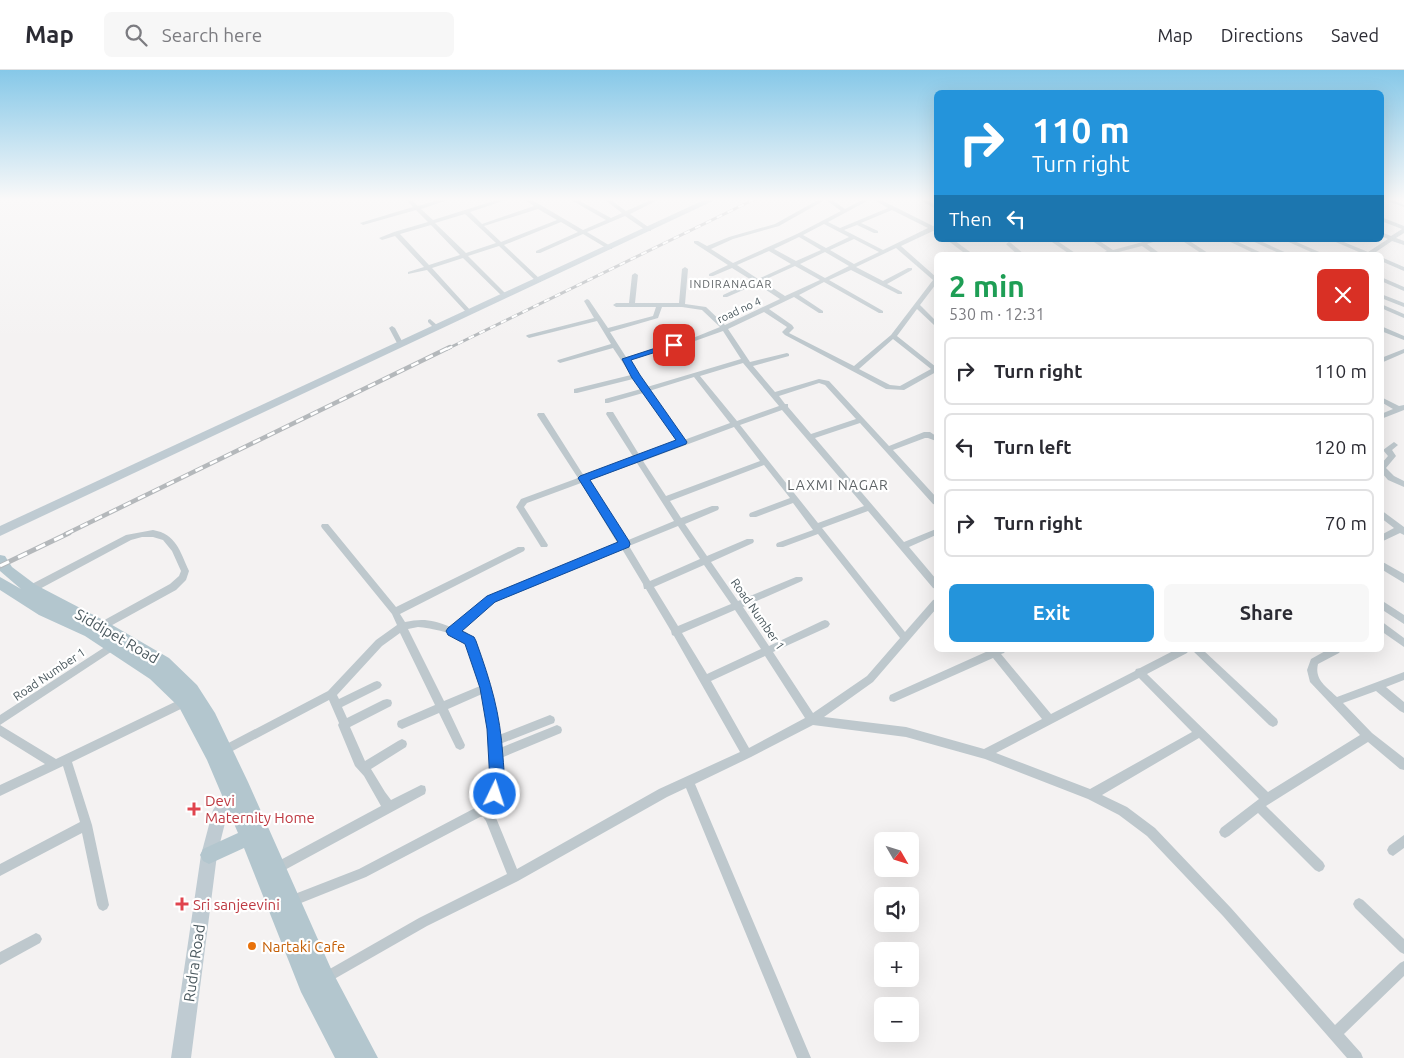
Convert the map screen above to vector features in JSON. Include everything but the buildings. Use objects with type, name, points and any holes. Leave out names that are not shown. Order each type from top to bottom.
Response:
[{"type":"main road","name":"Siddipet Road","points":[[0,560],[7,570],[31,589],[102,626],[164,663],[191,690],[209,718],[219,753],[277,868],[324,978],[368,1058]]},
{"type":"main road","name":"Siddipet Road","points":[[0,583],[44,611],[90,632],[155,674],[185,702],[219,753]]},
{"type":"main road","name":"Siddipet Road","points":[[237,792],[248,837],[308,985],[346,1058]]},
{"type":"main road","points":[[209,855],[248,837]]},
{"type":"street","points":[[408,246],[469,312]]},
{"type":"street","points":[[454,246],[505,296]]},
{"type":"street","points":[[410,273],[494,246]]},
{"type":"street","points":[[502,246],[539,281]]},
{"type":"street","points":[[538,252],[551,246]]},
{"type":"street","points":[[0,531],[400,343],[433,324],[469,312],[614,246]]},
{"type":"street","points":[[703,246],[785,299]]},
{"type":"street","points":[[706,248],[711,246]]},
{"type":"street","points":[[711,275],[773,246]]},
{"type":"street","points":[[818,246],[900,293]]},
{"type":"street","points":[[726,296],[834,246]]},
{"type":"street","points":[[872,246],[883,252]]},
{"type":"street","points":[[897,246],[934,277]]},
{"type":"street","name":"road no 4","points":[[626,359],[690,341],[724,328],[897,246]]},
{"type":"street","points":[[1103,246],[1112,252],[1135,246]]},
{"type":"street","points":[[1243,246],[1256,252]]},
{"type":"street","points":[[1267,246],[1281,252]]},
{"type":"street","points":[[1302,246],[1316,252]]},
{"type":"street","points":[[1349,246],[1363,252]]},
{"type":"street","points":[[768,248],[881,312]]},
{"type":"street","points":[[1124,249],[1128,252]]},
{"type":"street","points":[[1384,260],[1404,269]]},
{"type":"street","points":[[682,305],[686,269]]},
{"type":"street","points":[[882,284],[910,269]]},
{"type":"street","points":[[632,305],[635,275]]},
{"type":"street","points":[[854,370],[893,336],[917,306],[934,280]]},
{"type":"street","points":[[1384,280],[1404,289]]},
{"type":"street","points":[[795,295],[821,312]]},
{"type":"street","points":[[1384,297],[1404,306]]},
{"type":"street","points":[[587,301],[605,331],[626,359],[635,376],[682,442]]},
{"type":"street","points":[[605,331],[651,319],[656,316],[660,304]]},
{"type":"street","points":[[616,305],[660,304],[704,308],[724,328],[746,362],[934,583]]},
{"type":"street","points":[[917,306],[934,322]]},
{"type":"street","points":[[1384,307],[1404,316]]},
{"type":"street","points":[[764,309],[790,326],[791,328],[785,332],[787,334],[854,370],[894,388],[901,388],[934,370]]},
{"type":"street","points":[[528,336],[597,319]]},
{"type":"street","points":[[392,328],[400,343]]},
{"type":"street","points":[[1384,329],[1404,338]]},
{"type":"street","points":[[893,336],[934,367]]},
{"type":"street","points":[[560,361],[615,345]]},
{"type":"street","points":[[1384,360],[1404,351]]},
{"type":"street","points":[[608,401],[746,362],[787,355]]},
{"type":"street","points":[[696,375],[904,638]]},
{"type":"street","points":[[577,391],[635,376]]},
{"type":"street","points":[[775,394],[823,381],[862,420],[934,500]]},
{"type":"street","points":[[1384,400],[1402,408]]},
{"type":"street","points":[[544,545],[520,507],[520,503],[583,478],[785,406]]},
{"type":"street","points":[[1384,416],[1402,408]]},
{"type":"street","name":"Road Number 1","points":[[610,414],[680,524],[768,649],[812,720]]},
{"type":"street","points":[[541,415],[625,544],[647,586],[706,679],[747,754]]},
{"type":"street","points":[[809,437],[862,420]]},
{"type":"street","points":[[887,448],[924,435],[934,438]]},
{"type":"street","points":[[1384,466],[1392,456],[1387,450],[1394,445]]},
{"type":"street","points":[[664,500],[765,462]]},
{"type":"street","points":[[1384,470],[1391,478],[1404,484]]},
{"type":"street","points":[[753,515],[794,500]]},
{"type":"street","points":[[780,545],[870,507]]},
{"type":"street","points":[[452,631],[491,599],[625,544],[680,524],[715,508]]},
{"type":"street","points":[[1384,516],[1402,531],[1384,538]]},
{"type":"street","points":[[325,526],[395,612],[460,744]]},
{"type":"street","points":[[31,589],[129,537],[147,532],[159,533],[168,538],[185,571],[183,578],[173,587],[102,626]]},
{"type":"street","points":[[903,546],[934,533]]},
{"type":"street","points":[[647,586],[706,562],[750,541]]},
{"type":"street","points":[[395,612],[521,549]]},
{"type":"street","points":[[1384,566],[1404,579]]},
{"type":"street","points":[[676,632],[799,578]]},
{"type":"street","points":[[324,978],[423,922],[514,877],[571,843],[688,781],[747,754],[812,720],[870,679],[934,605]]},
{"type":"street","points":[[1384,606],[1403,618]]},
{"type":"street","points":[[219,753],[332,694],[379,643],[402,627],[418,623],[432,624],[452,631],[470,641],[486,688],[495,741],[497,782],[495,794],[485,812]]},
{"type":"street","points":[[706,679],[825,624]]},
{"type":"street","points":[[1384,627],[1404,643]]},
{"type":"street","name":"Road Number 1","points":[[0,721],[111,647]]},
{"type":"street","points":[[894,698],[994,652]]},
{"type":"street","points":[[997,652],[1049,720]]},
{"type":"street","points":[[985,754],[1180,652]]},
{"type":"street","points":[[1199,652],[1273,722]]},
{"type":"street","points":[[1332,652],[1314,662],[1312,670],[1314,679],[1368,736],[1404,765]]},
{"type":"street","points":[[1139,672],[1199,733],[1319,866]]},
{"type":"street","points":[[1335,702],[1404,676]]},
{"type":"street","points":[[336,705],[377,685]]},
{"type":"street","points":[[1379,687],[1404,708]]},
{"type":"street","points":[[402,724],[486,688]]},
{"type":"street","points":[[332,694],[359,762],[364,767],[380,798],[389,806]]},
{"type":"street","points":[[0,791],[185,702]]},
{"type":"street","points":[[343,725],[386,703]]},
{"type":"street","points":[[495,741],[550,720]]},
{"type":"street","points":[[812,720],[906,732],[985,754],[1091,795],[1123,811],[1151,832],[1227,912],[1356,1058]]},
{"type":"street","points":[[0,730],[55,764]]},
{"type":"street","points":[[496,755],[557,730]]},
{"type":"street","points":[[1091,795],[1199,733]]},
{"type":"street","points":[[1225,832],[1262,803],[1368,736]]},
{"type":"street","points":[[364,767],[402,744]]},
{"type":"street","points":[[66,759],[86,825],[103,904]]},
{"type":"street","points":[[688,781],[804,1058]]},
{"type":"street","points":[[277,868],[421,790]]},
{"type":"street","name":"Rudra Road","points":[[181,1058],[209,855],[219,816],[237,792]]},
{"type":"street","points":[[291,901],[362,873],[479,812],[485,812],[490,817],[514,877]]},
{"type":"street","points":[[0,870],[86,825]]},
{"type":"street","points":[[1392,850],[1404,842]]},
{"type":"street","points":[[1359,904],[1404,948]]},
{"type":"street","points":[[0,959],[36,939]]},
{"type":"street","points":[[1335,1034],[1404,967]]},
{"type":"railway","points":[[447,349],[658,246]]},
{"type":"railway","points":[[66,534],[450,347]]},
{"type":"railway","points":[[0,566],[69,533]]},
{"type":"place","name":"Devi Maternity Home","points":[[194,809]]},
{"type":"place","name":"Sri sanjeevini","points":[[182,904]]},
{"type":"place","name":"Nartaki Cafe","points":[[252,946]]},
{"type":"district","name":"INDIRANAGAR","points":[[731,284]]},
{"type":"district","name":"LAXMI NAGAR","points":[[838,485]]},
{"type":"route","points":[[495,794],[497,782],[494,729],[486,688],[470,641],[452,631],[491,599],[625,544],[583,478],[682,442],[635,376],[626,359],[674,345]]}]
